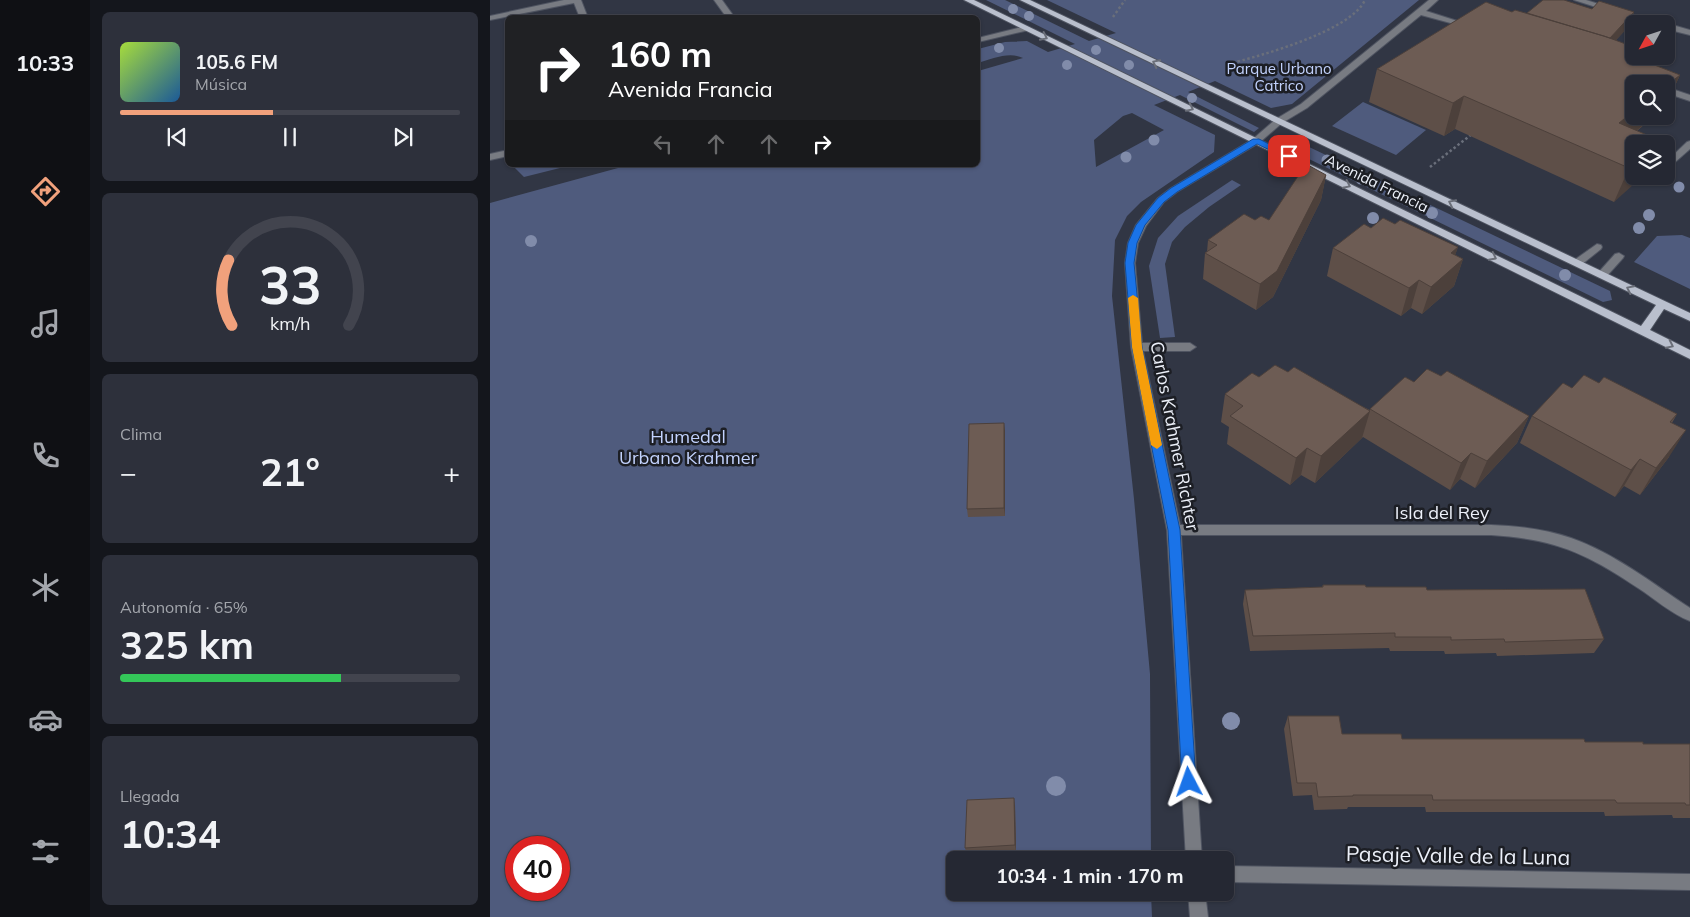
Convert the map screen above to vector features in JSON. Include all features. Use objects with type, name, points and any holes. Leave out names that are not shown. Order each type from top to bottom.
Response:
[{"type":"main road","name":"Avenida Francia","points":[[968,0],[1690,355]]},
{"type":"main road","name":"Avenida Francia","points":[[1024,0],[1690,317]]},
{"type":"main road","points":[[1643,332],[1662,304]]},
{"type":"street","points":[[490,18],[576,0],[583,15]]},
{"type":"street","points":[[718,0],[729,15]]},
{"type":"street","name":"Carlos Krahmer Richter","points":[[1193,851],[1174,530],[1137,347],[1130,263],[1133,243],[1141,225],[1155,206],[1174,190],[1256,141],[1279,121],[1304,106],[1434,0]]},
{"type":"street","points":[[1578,0],[1628,15]]},
{"type":"street","points":[[1421,12],[1476,28]]},
{"type":"street","points":[[980,40],[1026,28]]},
{"type":"street","points":[[1675,29],[1690,33]]},
{"type":"street","points":[[1675,93],[1690,98]]},
{"type":"street","points":[[1675,158],[1690,144]]},
{"type":"street","points":[[490,157],[505,154]]},
{"type":"street","points":[[1577,263],[1597,247]]},
{"type":"street","points":[[1602,275],[1619,256]]},
{"type":"street","points":[[1137,347],[1190,347]]},
{"type":"street","name":"Isla del Rey","points":[[1174,530],[1491,530],[1535,534],[1567,542],[1597,556],[1690,614]]},
{"type":"street","name":"Pasaje Valle de la Luna","points":[[1234,874],[1690,882]]},
{"type":"street","points":[[1197,901],[1199,917]]},
{"type":"path","points":[[1228,64],[1286,50],[1325,32],[1362,8],[1365,0]]},
{"type":"path","points":[[1423,172],[1478,130]]},
{"type":"green space","points":[[986,0],[1005,0],[1089,41],[1116,33],[1047,0],[1419,0],[1292,104],[1271,108],[1215,81],[1188,92],[1259,128],[1254,132],[1180,95],[1154,105],[1215,135],[1214,152],[1141,202],[1127,216],[1115,240],[1112,296],[1134,499],[1150,674],[1151,851],[946,851],[946,901],[1151,901],[1152,917],[490,917],[490,203],[622,167],[980,167],[980,70],[1023,58],[1006,55],[980,62],[980,48],[1005,42],[1027,41],[1048,52],[1075,44]],"holes":[[[1132,113],[1164,130],[1096,167],[1094,140],[1123,116]]]},
{"type":"green space","points":[[1363,102],[1426,130],[1396,155],[1332,126]]},
{"type":"green space","points":[[1284,135],[1610,291],[1612,300],[1603,302],[1274,142],[1277,138]]},
{"type":"green space","points":[[514,167],[564,167],[524,177]]},
{"type":"green space","points":[[1232,180],[1241,185],[1209,207],[1185,227],[1172,242],[1165,264],[1175,337],[1160,338],[1149,266],[1158,238],[1178,216]]},
{"type":"green space","points":[[1682,235],[1690,238],[1690,289],[1634,262],[1657,236]]},
{"type":"building","points":[[1543,0],[1564,0],[1592,9],[1599,1],[1634,12],[1631,15],[1625,15],[1625,22],[1610,38],[1527,13]]},
{"type":"building","points":[[1486,2],[1512,12],[1515,10],[1625,44],[1625,65],[1654,65],[1680,75],[1675,79],[1675,75],[1625,75],[1625,118],[1619,123],[1647,135],[1625,135],[1625,166],[1464,96],[1453,103],[1377,69]]},
{"type":"building","points":[[1306,164],[1326,175],[1277,271],[1260,284],[1205,253],[1217,245],[1208,240],[1244,214],[1255,220],[1261,216],[1269,220]]},
{"type":"building","points":[[1383,218],[1395,224],[1400,220],[1458,247],[1451,253],[1463,259],[1431,287],[1419,280],[1409,288],[1333,248],[1364,224],[1371,228]]},
{"type":"building","points":[[1275,365],[1288,372],[1294,367],[1370,411],[1321,456],[1307,448],[1296,458],[1230,416],[1243,406],[1225,394],[1252,373],[1259,377]]},
{"type":"building","points":[[1427,369],[1441,376],[1447,371],[1529,416],[1487,461],[1471,453],[1461,463],[1370,409],[1405,377],[1414,382]]},
{"type":"building","points":[[1584,375],[1599,383],[1604,377],[1677,414],[1670,422],[1686,430],[1656,468],[1640,459],[1631,470],[1532,416],[1563,383],[1572,388]]},
{"type":"building","points":[[1004,423],[1004,508],[967,509],[969,424]]},
{"type":"building","points":[[1323,585],[1426,587],[1427,590],[1585,589],[1604,639],[1505,642],[1504,639],[1451,640],[1451,637],[1395,637],[1395,633],[1253,636],[1245,590],[1323,587]]},
{"type":"building","points":[[1288,716],[1339,716],[1342,734],[1401,734],[1402,739],[1584,739],[1585,742],[1690,744],[1690,805],[1685,803],[1617,803],[1615,800],[1433,800],[1432,795],[1318,797],[1316,783],[1297,783]]},
{"type":"building","points":[[1014,798],[1015,845],[965,848],[967,800]]},
{"type":"slow traffic","points":[[1133,298],[1137,347],[1157,445]]},
{"type":"route","points":[[1189,782],[1174,530],[1137,347],[1130,263],[1133,243],[1141,225],[1161,200],[1174,190],[1256,141],[1289,156]]},
{"type":"park label","name":"Parque Urbano Catrico","points":[[1279,76]]},
{"type":"park label","name":"Humedal Urbano Krahmer","points":[[688,446]]}]
